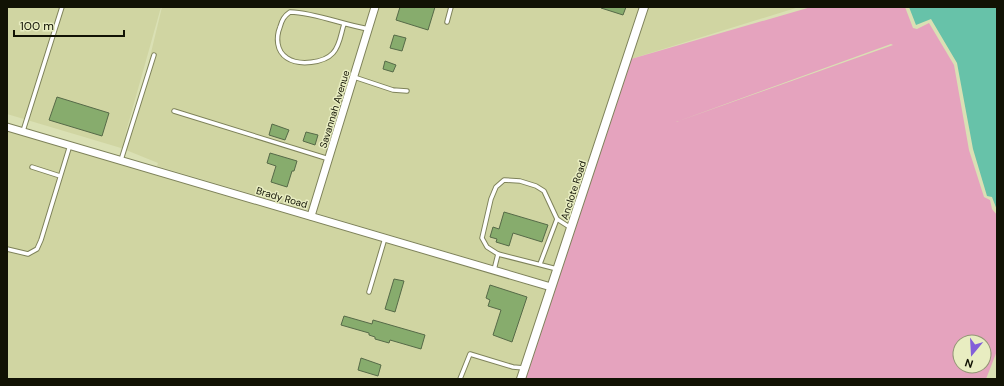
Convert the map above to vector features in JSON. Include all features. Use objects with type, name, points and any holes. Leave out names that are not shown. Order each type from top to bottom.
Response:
[{"type":"street","name":"Savannah Avenue","points":[[311,216],[376,7]]},
{"type":"street","name":"Anclote Road","points":[[521,379],[644,7]]},
{"type":"street","name":"Brady Road","points":[[7,127],[551,287]]},
{"type":"lane","points":[[23,131],[62,7]]},
{"type":"lane","points":[[446,22],[451,7]]},
{"type":"lane","points":[[344,24],[337,48],[330,55],[321,60],[307,62],[296,61],[286,58],[279,48],[277,39],[279,30],[282,21],[290,12],[299,12],[369,29]]},
{"type":"lane","points":[[121,160],[154,54]]},
{"type":"lane","points":[[354,77],[393,90],[407,91]]},
{"type":"lane","points":[[174,111],[329,159]]},
{"type":"lane","points":[[7,249],[28,254],[37,249],[70,145]]},
{"type":"lane","points":[[32,167],[60,176]]},
{"type":"lane","points":[[557,269],[498,254],[487,247],[482,238],[491,199],[496,187],[504,180],[520,181],[536,186],[544,191],[557,220],[571,228]]},
{"type":"lane","points":[[540,264],[557,220]]},
{"type":"lane","points":[[369,292],[386,238]]},
{"type":"lane","points":[[494,270],[498,254]]},
{"type":"lane","points":[[460,379],[470,354],[513,367],[524,368]]},
{"type":"shaded area","points":[[7,7],[161,7],[124,139],[143,86],[162,7],[371,7],[309,211],[157,166],[158,163],[121,148],[7,114]]},
{"type":"shaded area","points":[[379,7],[640,7],[549,282],[316,213]]},
{"type":"shaded area","points":[[648,7],[799,7],[631,59]]},
{"type":"shaded area","points":[[811,7],[905,7],[913,28],[917,29],[929,23],[954,65],[969,150],[984,197],[990,200],[992,209],[997,215],[997,351],[992,364],[992,334],[952,334],[952,374],[988,374],[986,379],[525,379],[631,59]],"holes":[[[891,44],[893,45],[676,122]]]},
{"type":"shaded area","points":[[7,131],[546,290],[517,379],[7,379]]},
{"type":"water","points":[[909,7],[997,7],[997,210],[992,197],[987,196],[973,149],[957,63],[931,19],[916,25]]},
{"type":"building","points":[[400,7],[435,7],[428,30],[396,20]]},
{"type":"building","points":[[601,7],[626,7],[623,15]]},
{"type":"building","points":[[394,35],[406,38],[402,51],[390,48]]},
{"type":"building","points":[[385,61],[396,65],[393,72],[383,69]]},
{"type":"building","points":[[57,97],[109,113],[102,136],[49,120]]},
{"type":"building","points":[[272,124],[289,130],[285,140],[269,135]]},
{"type":"building","points":[[306,132],[318,135],[315,145],[303,141]]},
{"type":"building","points":[[270,153],[297,161],[287,187],[271,182],[276,166],[267,163]]},
{"type":"building","points":[[504,212],[548,225],[542,242],[513,233],[509,246],[496,242],[497,239],[490,237],[493,227],[499,229]]},
{"type":"building","points":[[394,279],[404,281],[395,312],[385,309]]},
{"type":"building","points":[[490,285],[527,297],[512,342],[493,335],[501,310],[488,306],[490,300],[486,298]]},
{"type":"building","points":[[344,316],[372,324],[373,320],[425,335],[421,349],[390,340],[389,343],[375,339],[375,337],[369,335],[369,333],[341,325]]},
{"type":"building","points":[[361,358],[381,365],[378,376],[358,370]]}]
